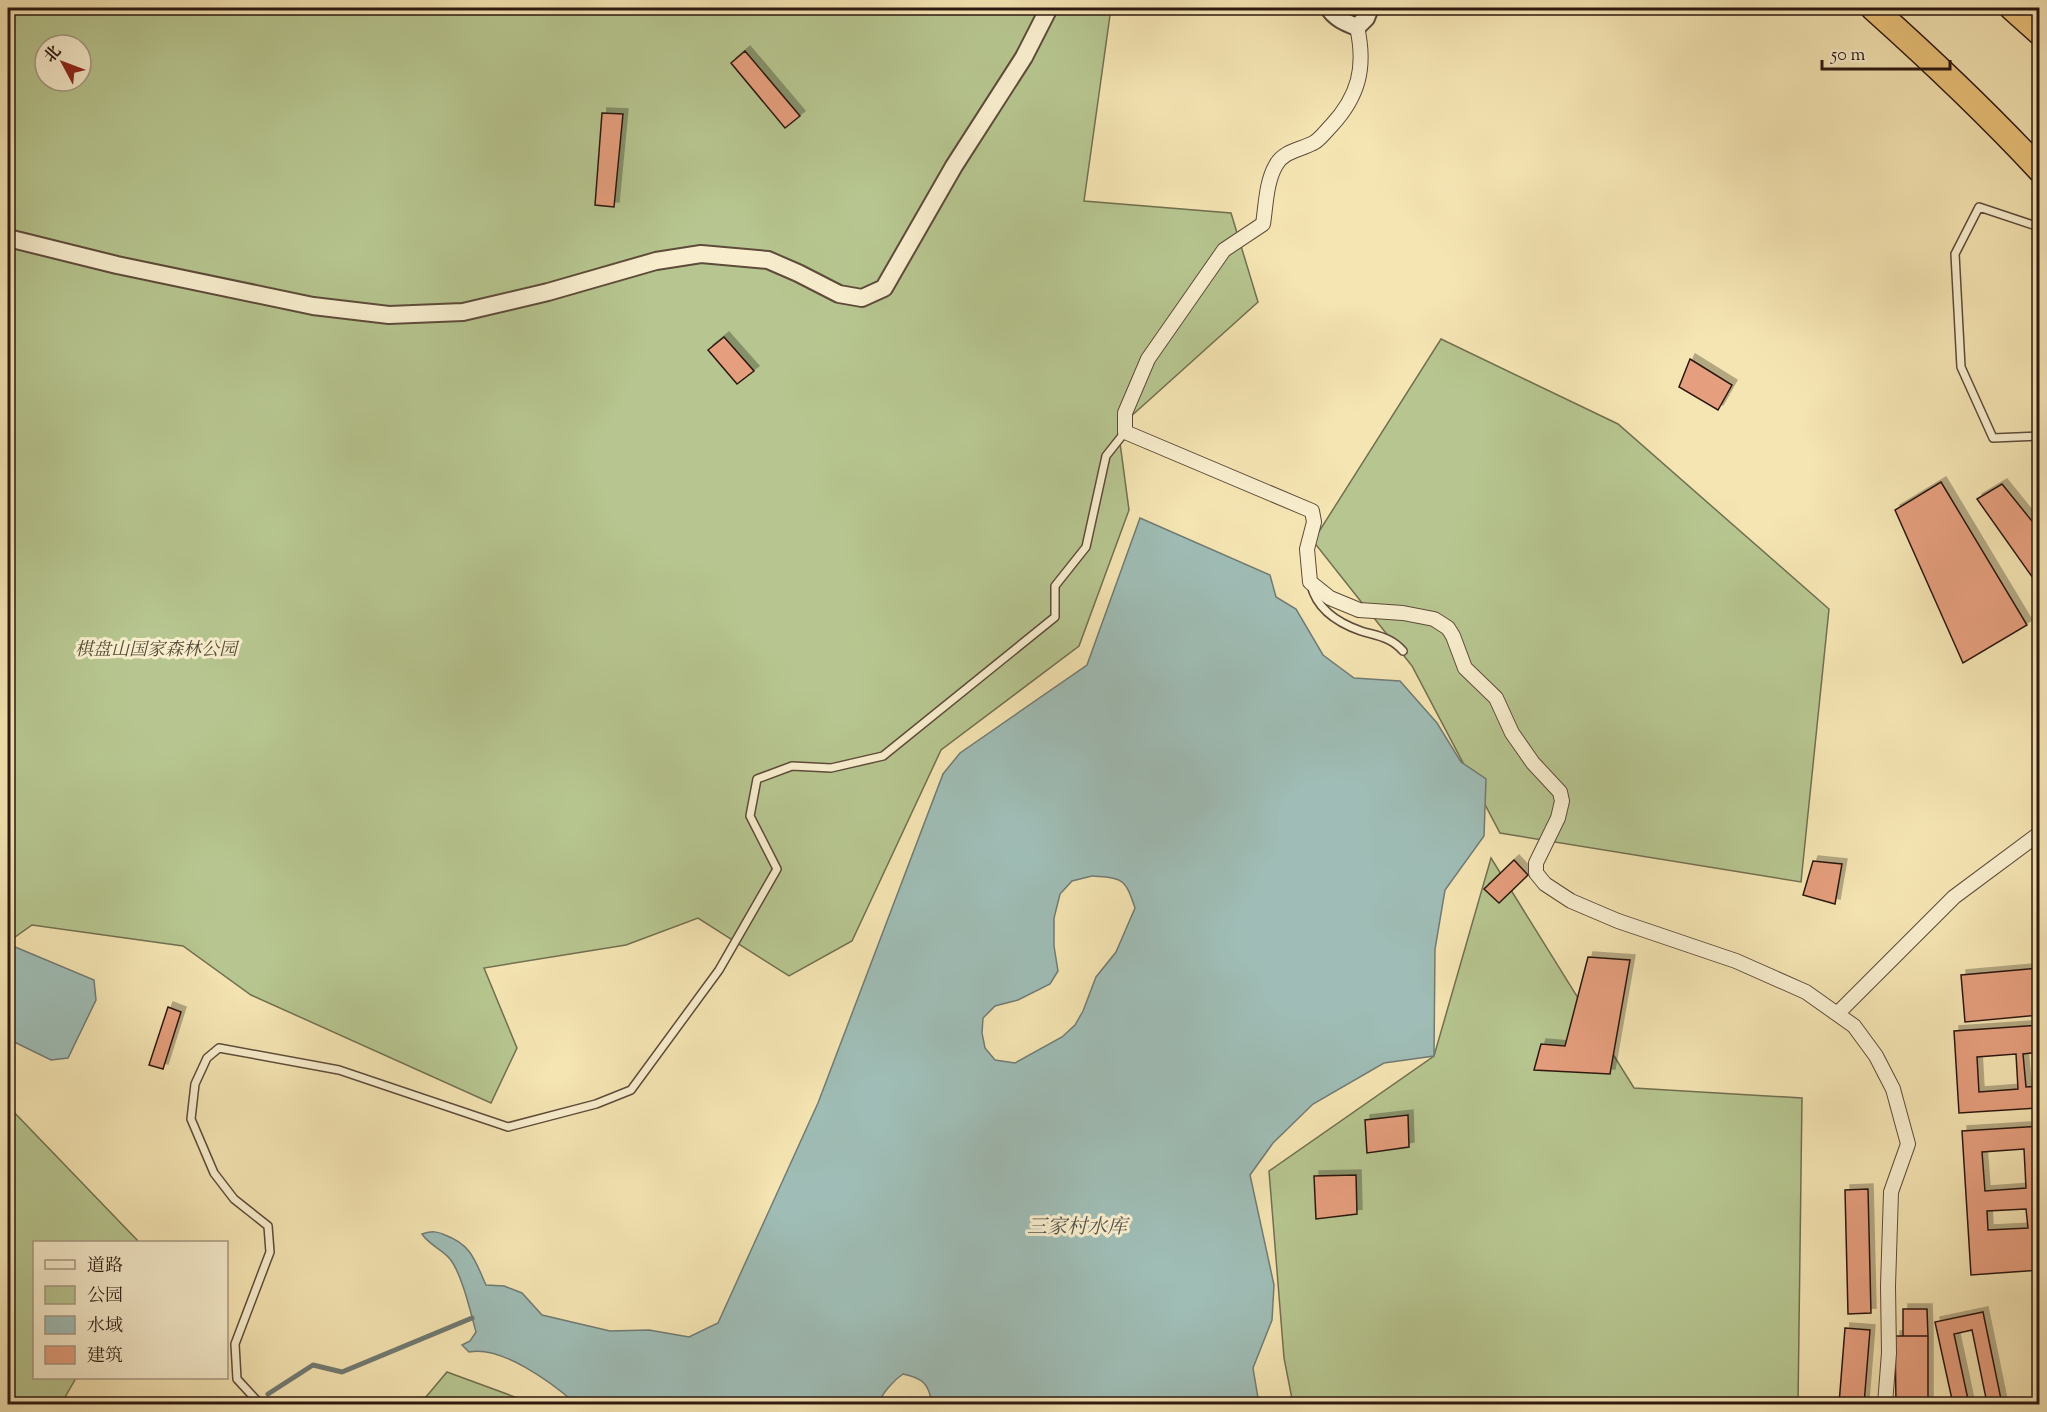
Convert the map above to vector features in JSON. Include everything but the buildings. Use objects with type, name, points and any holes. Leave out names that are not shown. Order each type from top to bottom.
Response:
[{"type":"highway","points":[[1873,8],[1937,65],[2040,170]]},
{"type":"highway","points":[[2012,8],[2040,33]]},
{"type":"street","points":[[8,238],[117,265],[313,306],[389,315],[463,312],[548,292],[656,261],[701,255],[768,260],[839,294],[862,298],[884,288],[954,166],[1024,57],[1049,8]]},
{"type":"street","points":[[1329,8],[1345,23],[1357,27]]},
{"type":"street","points":[[1357,27],[1366,18],[1370,8]]},
{"type":"street","points":[[1357,27],[1361,46],[1360,79],[1343,113],[1316,142],[1289,152],[1276,164],[1269,182],[1263,224],[1224,250],[1148,359],[1125,413],[1125,432],[1312,511],[1314,522],[1307,549],[1310,582],[1330,598],[1359,610],[1434,618],[1448,628],[1465,668],[1496,698],[1512,733],[1533,763],[1560,792],[1562,801],[1558,818],[1536,863],[1536,873],[1545,884],[1571,901],[1618,921],[1736,961],[1806,992],[1854,1026],[1876,1056],[1893,1089],[1908,1144],[1891,1192],[1886,1404]]},
{"type":"street","points":[[1837,1014],[1954,897],[2040,833]]},
{"type":"lane","points":[[2039,227],[1979,207],[1955,254],[1961,367],[1994,438],[2040,436]]},
{"type":"lane","points":[[260,1404],[237,1379],[235,1344],[270,1252],[268,1226],[234,1199],[214,1173],[191,1119],[195,1084],[207,1058],[219,1048],[339,1070],[508,1127],[596,1104],[631,1090],[719,970],[777,869],[750,816],[757,779],[792,766],[831,768],[883,756],[1055,617],[1055,586],[1086,547],[1106,456],[1125,432]]},
{"type":"lane","points":[[1310,582],[1313,596],[1325,612],[1359,630],[1385,637],[1396,643],[1403,651]]},
{"type":"green space","name":"棋盘山国家森林公园","points":[[8,8],[1111,8],[1084,201],[1231,213],[1258,302],[1118,428],[1129,510],[1079,646],[941,750],[852,941],[789,976],[698,918],[626,945],[484,968],[517,1048],[491,1103],[251,995],[183,946],[32,925],[8,942]]},
{"type":"green space","points":[[1441,339],[1618,424],[1829,609],[1801,882],[1500,833],[1412,666],[1313,541]]},
{"type":"green space","points":[[1491,858],[1634,1088],[1802,1098],[1798,1404],[1293,1404],[1284,1358],[1269,1171],[1434,1056]]},
{"type":"green space","points":[[8,1106],[138,1241],[33,1241],[33,1379],[75,1379],[61,1404],[8,1404]]},
{"type":"green space","points":[[447,1372],[534,1404],[420,1404]]},
{"type":"water","name":"三家村水库","points":[[1140,518],[1270,575],[1276,597],[1296,609],[1323,655],[1354,678],[1400,681],[1437,723],[1461,762],[1486,779],[1484,836],[1445,890],[1435,949],[1434,1056],[1384,1063],[1313,1104],[1273,1143],[1250,1175],[1274,1285],[1272,1320],[1253,1368],[1259,1404],[932,1404],[929,1391],[924,1383],[903,1374],[888,1388],[879,1404],[599,1404],[593,1398],[585,1403],[575,1403],[540,1376],[511,1360],[482,1351],[469,1352],[462,1345],[470,1341],[476,1332],[466,1294],[450,1259],[422,1234],[439,1233],[454,1239],[472,1255],[486,1285],[504,1286],[522,1293],[542,1315],[610,1331],[649,1330],[689,1337],[718,1323],[818,1103],[943,774],[960,753],[1087,665]],"holes":[[[1092,876],[1117,879],[1125,885],[1135,908],[1116,952],[1096,977],[1075,1025],[1062,1037],[1015,1063],[995,1060],[985,1048],[982,1033],[983,1018],[995,1006],[1018,1000],[1050,984],[1058,971],[1054,946],[1054,918],[1060,894],[1072,881]]]},
{"type":"water","points":[[8,944],[94,980],[96,1000],[68,1058],[51,1060],[8,1039]]},
{"type":"waterway","points":[[268,1394],[313,1365],[342,1372],[472,1318]]}]
